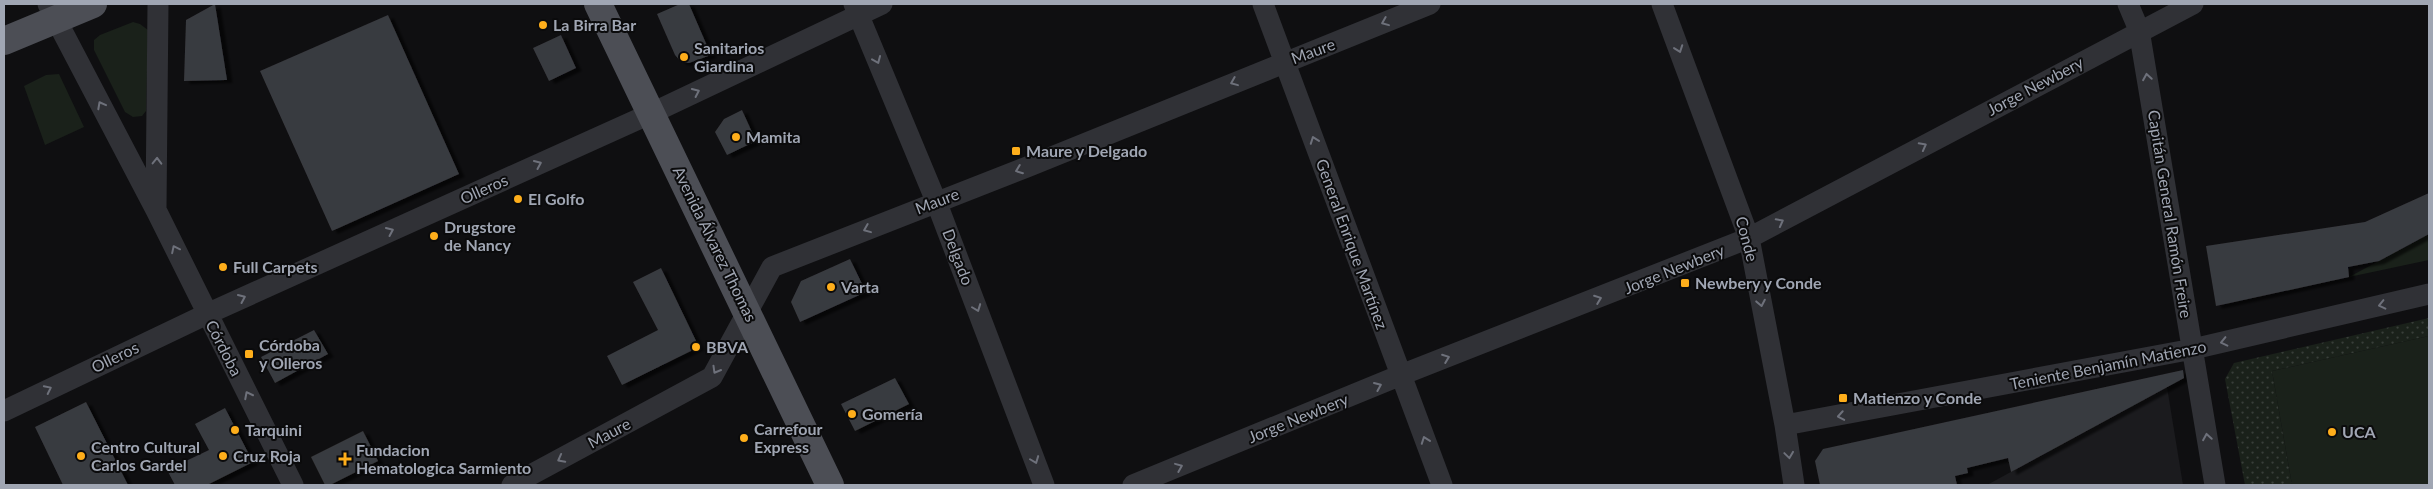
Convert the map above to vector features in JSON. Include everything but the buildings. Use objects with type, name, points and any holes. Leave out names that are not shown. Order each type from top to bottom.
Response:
[{"type":"main road","points":[[4,41],[52,11],[93,4]]},
{"type":"main road","name":"Avenida Álvarez Thomas","points":[[598,4],[830,485]]},
{"type":"street","name":"Córdoba","points":[[156,210],[158,4]]},
{"type":"street","name":"Olleros","points":[[4,410],[207,314],[652,113],[856,9],[882,4]]},
{"type":"street","name":"General Enrique Martínez","points":[[1262,4],[1285,61],[1442,485]]},
{"type":"street","name":"Maure","points":[[512,485],[712,377],[772,267],[936,201],[1027,167],[1285,61],[1430,4]]},
{"type":"street","name":"Conde","points":[[1662,4],[1749,238],[1785,425],[1794,485]]},
{"type":"street","name":"Capitán General Ramón Freire","points":[[2128,4],[2139,30],[2215,485]]},
{"type":"street","name":"Jorge Newbery","points":[[1133,485],[1749,238],[2139,30],[2193,4]]},
{"type":"street","name":"Delgado","points":[[856,9],[936,201],[1044,485]]},
{"type":"street","name":"Córdoba","points":[[52,11],[156,210],[294,485]]},
{"type":"street","name":"Teniente Benjamín Matienzo","points":[[1785,425],[2193,349],[2429,294]]},
{"type":"shaded area","points":[[133,22],[140,24],[148,30],[146,111],[142,116],[133,117],[125,112],[94,50],[94,40],[100,35]]},
{"type":"shaded area","points":[[59,74],[84,127],[45,145],[24,86],[46,75]]},
{"type":"shaded area","points":[[2429,234],[2429,260],[2349,277]]},
{"type":"shaded area","points":[[2429,318],[2429,336],[2272,371],[2292,485],[2245,485],[2225,379],[2234,363]]},
{"type":"shaded area","name":"UCA","points":[[2429,336],[2429,485],[2292,485],[2272,371]]},
{"type":"shaded area","points":[[2167,387],[2183,485],[1987,485],[2130,407]]},
{"type":"place","name":"La Birra Bar","points":[[543,25]]},
{"type":"place","name":"Sanitarios Giardina","points":[[684,57]]},
{"type":"place","name":"Mamita","points":[[736,137]]},
{"type":"place","name":"Maure y Delgado","points":[[1016,151]]},
{"type":"place","name":"El Golfo","points":[[518,199]]},
{"type":"place","name":"Drugstore de Nancy","points":[[434,236]]},
{"type":"place","name":"Full Carpets","points":[[223,267]]},
{"type":"place","name":"Newbery y Conde","points":[[1685,283]]},
{"type":"place","name":"Varta","points":[[831,287]]},
{"type":"place","name":"BBVA","points":[[696,347]]},
{"type":"place","name":"Córdoba y Olleros","points":[[249,354]]},
{"type":"place","name":"Matienzo y Conde","points":[[1843,398]]},
{"type":"place","name":"Gomería","points":[[852,414]]},
{"type":"place","name":"Tarquini","points":[[235,430]]},
{"type":"place","name":"UCA","points":[[2332,432]]},
{"type":"place","name":"Carrefour Express","points":[[744,438]]},
{"type":"place","name":"Centro Cultural Carlos Gardel","points":[[81,456]]},
{"type":"place","name":"Cruz Roja","points":[[223,456]]},
{"type":"place","name":"Fundacion Hematologica Sarmiento","points":[[345,459]]}]
